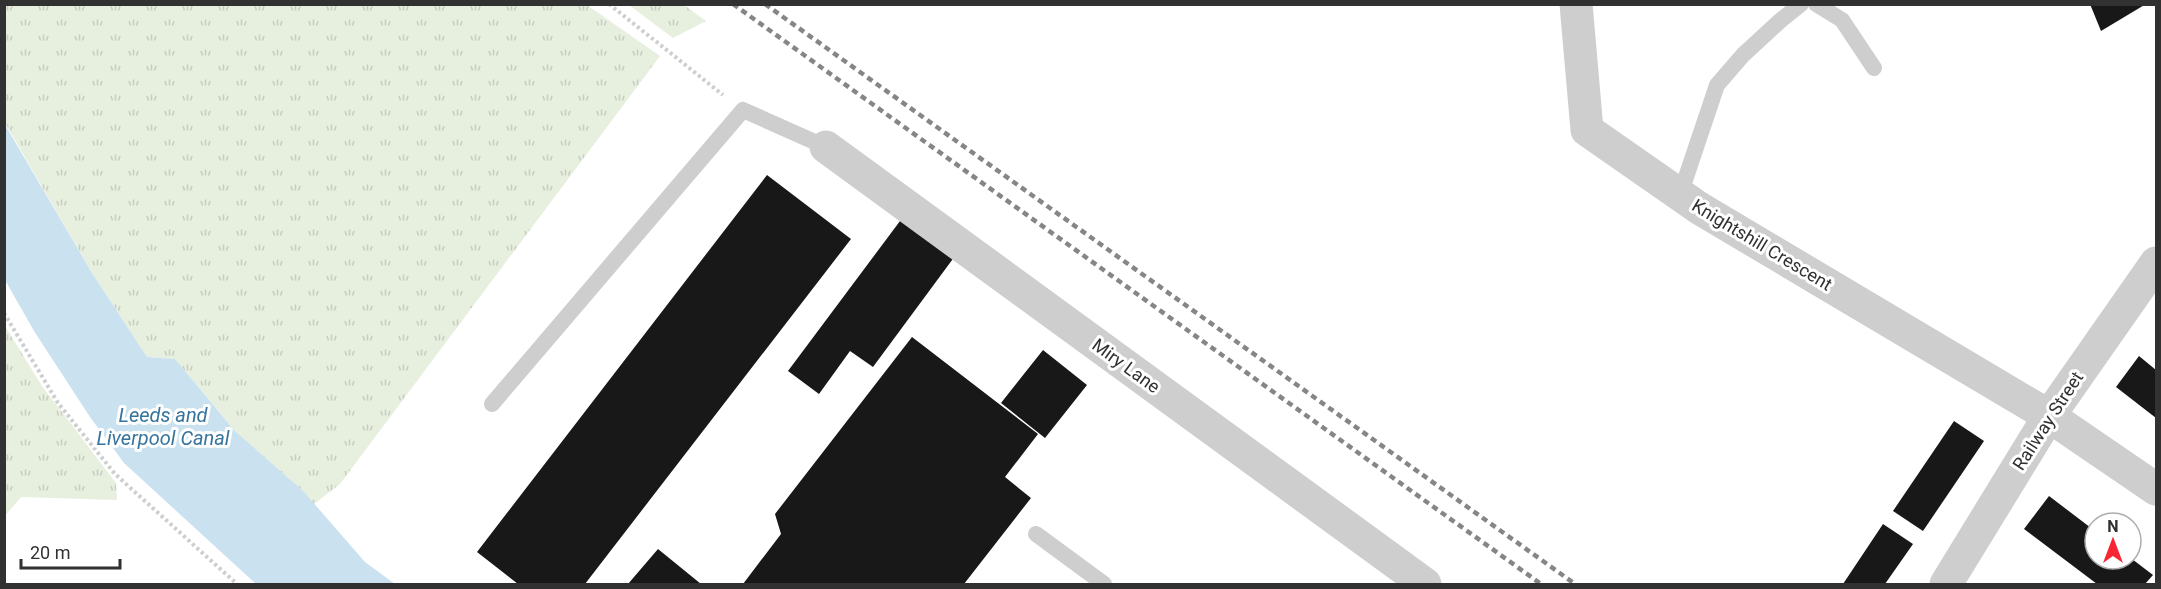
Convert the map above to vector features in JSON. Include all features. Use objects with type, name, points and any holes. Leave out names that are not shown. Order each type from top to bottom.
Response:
[{"type":"street","name":"Knightshill Crescent","points":[[1576,4],[1587,130],[1699,208],[2049,416],[2157,489]]},
{"type":"street","name":"Miry Lane","points":[[826,147],[1425,585]]},
{"type":"street","name":"Railway Street","points":[[1946,585],[2049,416],[2157,263]]},
{"type":"lane","points":[[1680,195],[1717,84],[1743,55],[1801,4]]},
{"type":"lane","points":[[1816,4],[1842,20],[1874,68]]},
{"type":"lane","points":[[492,404],[743,110],[826,147]]},
{"type":"lane","points":[[1036,534],[1104,585]]},
{"type":"path","points":[[609,4],[743,110]]},
{"type":"path","points":[[4,313],[58,403],[115,474],[237,585]]},
{"type":"green space","points":[[4,5],[587,5],[660,56],[340,484],[314,504],[234,430],[175,359],[147,357],[92,273],[5,123]]},
{"type":"green space","points":[[629,5],[684,5],[706,21],[673,38]]},
{"type":"green space","points":[[5,326],[42,386],[116,483],[117,500],[21,497],[5,516]]},
{"type":"water","name":"Leeds and Liverpool Canal","points":[[4,123],[92,273],[147,357],[175,359],[234,430],[304,492],[365,562],[395,584],[256,584],[124,463],[90,417],[34,331],[5,280]]},
{"type":"building","points":[[2090,4],[2146,4],[2101,31]]},
{"type":"building","points":[[767,175],[851,239],[585,584],[518,584],[477,552]]},
{"type":"building","points":[[906,213],[958,252],[873,367],[850,351],[819,394],[788,371]]},
{"type":"building","points":[[912,337],[1038,434],[1005,477],[1031,498],[964,584],[743,584],[781,534],[775,514]]},
{"type":"building","points":[[1043,350],[1087,385],[1045,438],[1001,403]]},
{"type":"building","points":[[2139,356],[2156,370],[2156,418],[2116,387]]},
{"type":"building","points":[[1954,421],[1984,441],[1923,531],[1893,511]]},
{"type":"building","points":[[2049,496],[2083,522],[2083,571],[2143,571],[2143,567],[2153,575],[2145,584],[2097,584],[2024,529]]},
{"type":"building","points":[[1883,524],[1913,544],[1885,584],[1843,584]]},
{"type":"building","points":[[658,549],[701,584],[628,584]]},
{"type":"railway","points":[[733,4],[1541,584]]},
{"type":"railway","points":[[765,4],[1575,584]]}]
